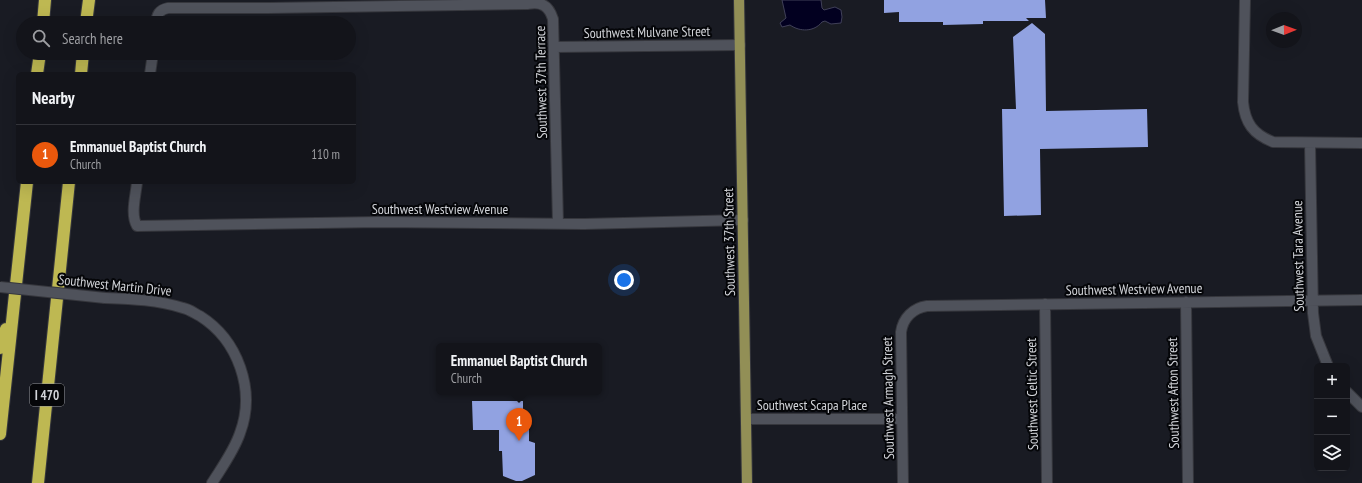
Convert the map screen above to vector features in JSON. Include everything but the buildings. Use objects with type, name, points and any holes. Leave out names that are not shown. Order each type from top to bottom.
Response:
[{"type":"highway","points":[[44,16],[45,0]]},
{"type":"highway","points":[[87,16],[89,0]]},
{"type":"highway","points":[[38,72],[39,60]]},
{"type":"highway","points":[[81,72],[82,60]]},
{"type":"highway","points":[[0,434],[27,184]]},
{"type":"highway","name":"I 470","points":[[38,483],[69,184]]},
{"type":"highway","points":[[0,348],[14,302]]},
{"type":"main road","name":"Southwest 37th Street","points":[[738,0],[747,483]]},
{"type":"street","points":[[1245,0],[1242,102],[1247,121],[1252,129],[1262,138],[1273,142],[1362,143]]},
{"type":"street","name":"Southwest 37th Terrace","points":[[157,16],[159,12],[168,8],[269,8],[534,2],[547,7],[551,12],[553,19],[558,224]]},
{"type":"street","name":"Southwest Mulvane Street","points":[[554,47],[740,45]]},
{"type":"street","points":[[150,72],[152,60]]},
{"type":"street","name":"Southwest Tara Avenue","points":[[1310,143],[1313,318],[1316,336],[1327,363]]},
{"type":"street","name":"Southwest Westview Avenue","points":[[137,184],[133,215],[137,226],[379,222],[558,224],[743,220]]},
{"type":"street","name":"Southwest Martin Drive","points":[[0,287],[105,298],[155,301],[190,311],[212,325],[228,342],[237,357],[243,374],[246,400],[245,417],[242,428],[233,449],[212,483]]},
{"type":"street","name":"Southwest Westview Avenue","points":[[909,314],[915,310],[927,306],[1362,300]]},
{"type":"street","name":"Southwest Afton Street","points":[[1186,302],[1188,483]]},
{"type":"street","name":"Southwest Celtic Street","points":[[1045,304],[1047,483]]},
{"type":"street","name":"Southwest Armagh Street","points":[[903,483],[901,332],[904,321],[909,314]]},
{"type":"street","points":[[1350,395],[1362,407]]},
{"type":"street","name":"Southwest Scapa Place","points":[[746,419],[902,419]]},
{"type":"water","points":[[782,0],[821,0],[822,8],[824,10],[835,7],[841,10],[841,23],[831,24],[825,21],[815,28],[807,30],[798,29],[790,25],[782,27],[780,23],[786,18]]},
{"type":"place","name":"Emmanuel Baptist Church","points":[[519,441]]}]
